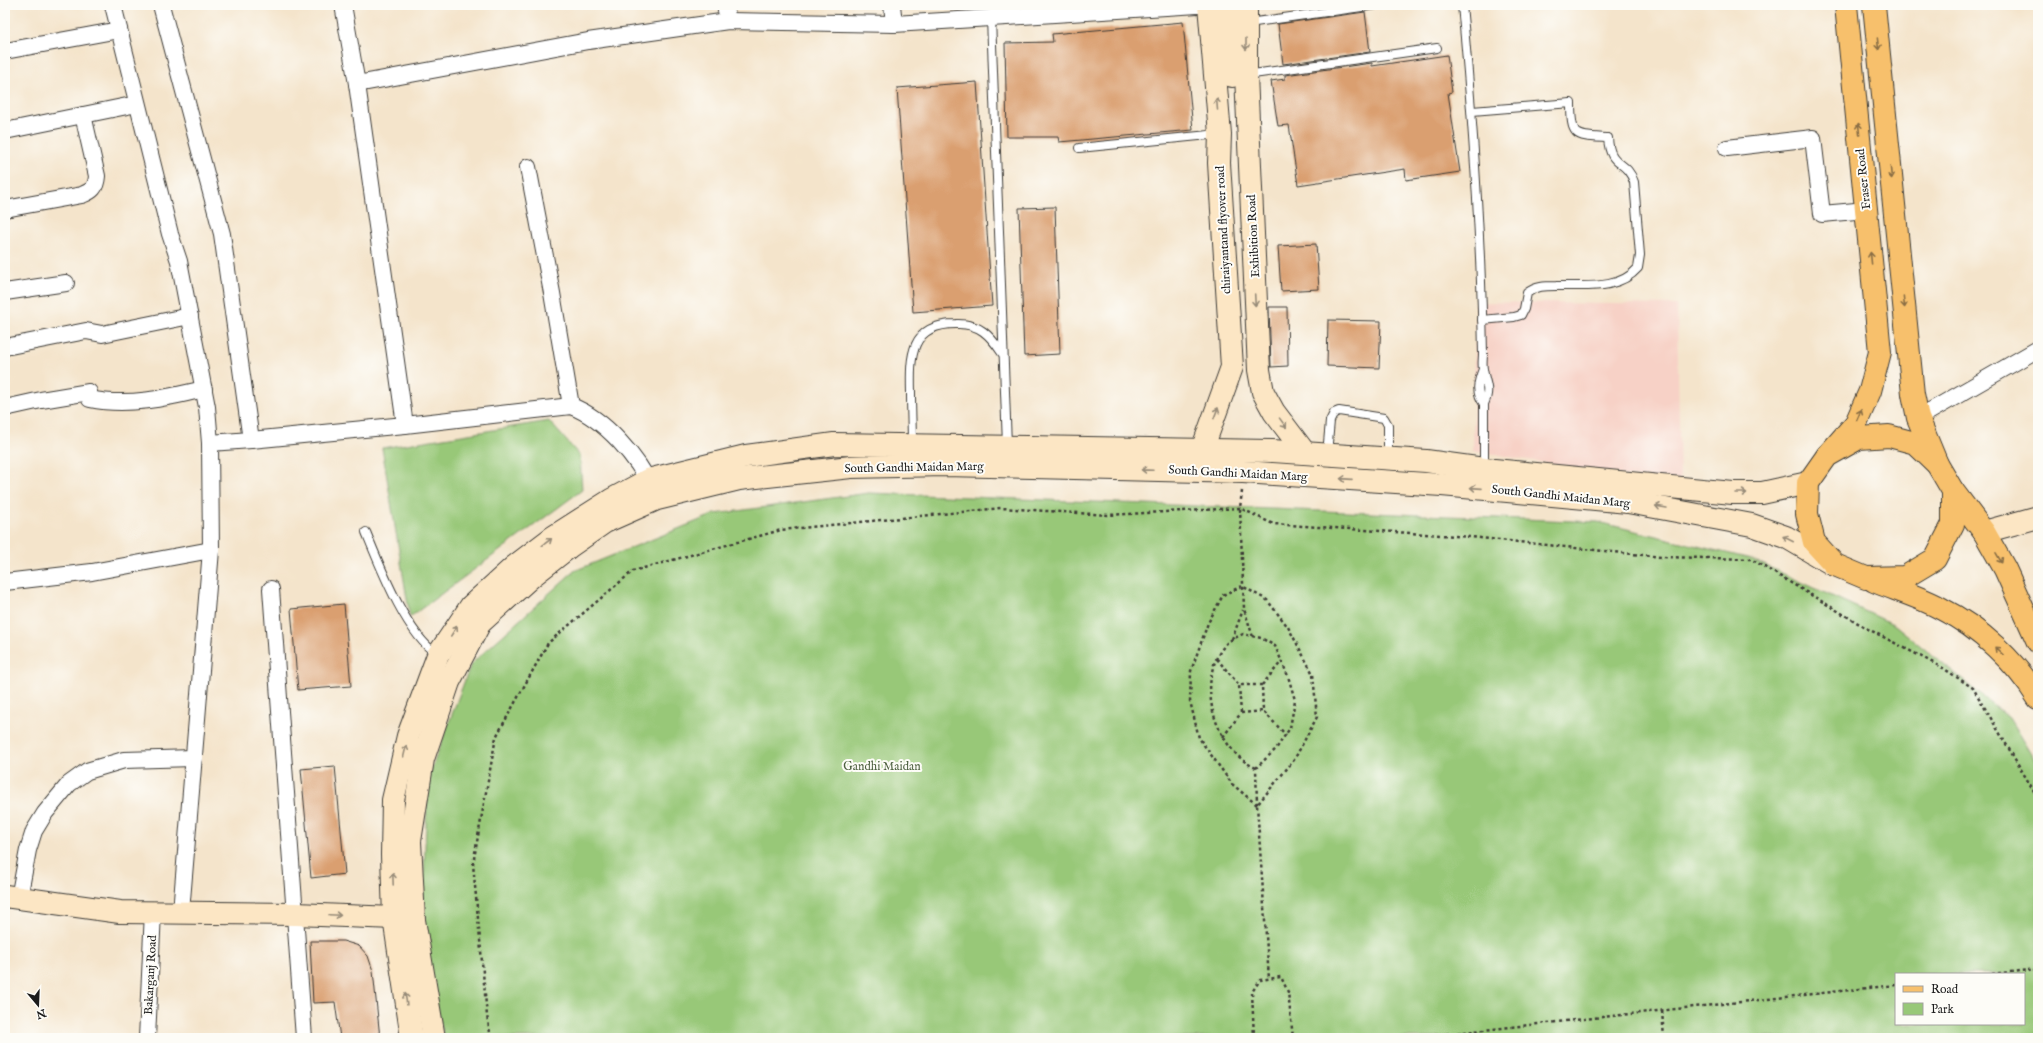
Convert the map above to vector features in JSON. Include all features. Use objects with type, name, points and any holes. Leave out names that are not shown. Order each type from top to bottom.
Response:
[{"type":"main road","name":"chiraiyantand flyover road","points":[[1202,450],[1232,367],[1219,163],[1228,136],[1209,5]]},
{"type":"main road","points":[[1230,5],[1228,136],[1249,166]]},
{"type":"main road","name":"Fraser Road","points":[[1827,456],[1856,423],[1870,390],[1880,352],[1846,5]]},
{"type":"main road","points":[[1874,5],[1910,370],[1918,418],[1937,464],[1953,491],[1984,532],[2005,569],[2038,642]]},
{"type":"main road","name":"Exhibition Road","points":[[1246,14],[1246,75],[1249,166],[1259,370],[1263,392],[1274,412],[1305,453]]},
{"type":"main road","points":[[1937,464],[1915,443],[1889,436],[1859,438],[1827,456],[1808,483],[1807,514],[1814,542],[1835,565],[1943,609],[1974,629],[1999,650],[2026,679],[2038,698]]},
{"type":"main road","points":[[653,490],[746,456],[834,444],[912,446],[1008,456],[1202,450],[1305,453],[1426,461],[1484,469],[1733,493],[1762,493],[1808,483]]},
{"type":"main road","points":[[1202,450],[1243,472]]},
{"type":"main road","name":"South Gandhi Maidan Marg","points":[[404,919],[410,841],[423,759],[449,682],[449,658],[480,623],[532,576],[569,547],[653,490],[852,467],[945,465],[1008,456],[1534,492],[1628,502],[1752,525],[1786,537],[1835,565]]},
{"type":"main road","points":[[1866,578],[1905,576],[1935,559],[1953,524],[1953,491]]},
{"type":"main road","points":[[1984,532],[2038,517]]},
{"type":"main road","points":[[12,897],[120,912],[296,914],[404,919]]},
{"type":"main road","points":[[404,919],[412,1038]]},
{"type":"main road","points":[[404,919],[434,1038]]},
{"type":"street","points":[[113,5],[170,234],[179,261],[204,389],[210,442],[211,550],[181,912]]},
{"type":"street","points":[[161,5],[222,234],[251,440]]},
{"type":"street","points":[[343,5],[357,84],[405,425]]},
{"type":"street","points":[[725,5],[728,21]]},
{"type":"street","points":[[892,5],[894,24]]},
{"type":"street","points":[[357,84],[588,41],[728,21],[894,24],[1198,5]]},
{"type":"street","points":[[5,51],[119,30]]},
{"type":"street","points":[[5,131],[137,104]]},
{"type":"street","points":[[5,209],[82,195],[92,191],[96,184],[97,176],[83,115]]},
{"type":"street","points":[[1727,148],[1813,138],[1822,214],[1866,210]]},
{"type":"street","points":[[528,167],[552,293],[571,406]]},
{"type":"street","points":[[5,292],[66,283]]},
{"type":"street","points":[[5,347],[86,332],[102,334],[190,316]]},
{"type":"street","points":[[1918,418],[2038,349]]},
{"type":"street","points":[[5,408],[89,392],[90,399],[120,403],[163,399],[204,389]]},
{"type":"street","points":[[210,442],[251,440],[405,425],[571,406],[586,412],[604,426],[636,462],[653,490]]},
{"type":"street","points":[[5,582],[92,572],[211,550]]},
{"type":"street","points":[[271,590],[304,1038]]},
{"type":"street","points":[[12,897],[34,831],[45,813],[69,784],[87,771],[124,760],[194,758]]},
{"type":"street","name":"Bakarganj Road","points":[[147,1038],[153,912]]},
{"type":"lane","points":[[1246,14],[1376,5]]},
{"type":"lane","points":[[1462,5],[1472,111],[1483,369],[1487,382],[1488,395],[1484,404],[1484,469]]},
{"type":"lane","points":[[991,18],[1008,456]]},
{"type":"lane","points":[[1246,75],[1437,48]]},
{"type":"lane","points":[[1472,111],[1571,103],[1571,121],[1573,130],[1580,135],[1608,138],[1608,150],[1612,158],[1627,168],[1631,174],[1634,182],[1640,255],[1638,268],[1621,282],[1605,285],[1541,286],[1527,293],[1524,309],[1521,315],[1514,318],[1482,320]]},
{"type":"lane","points":[[1079,148],[1228,136]]},
{"type":"lane","points":[[912,446],[910,363],[915,345],[926,331],[943,324],[969,323],[991,336],[1003,354]]},
{"type":"lane","points":[[1327,455],[1331,416],[1339,411],[1384,418],[1388,426],[1388,459]]},
{"type":"lane","points":[[366,532],[384,575],[412,627],[424,644],[449,658]]},
{"type":"path","points":[[1243,472],[1240,508],[1242,586],[1244,609],[1253,637]]},
{"type":"path","points":[[491,1038],[487,1016],[473,864],[496,737],[548,643],[633,571],[781,530],[1001,508],[1108,516],[1240,508],[1273,524],[1471,537],[1661,557],[1750,559],[1868,629],[1943,668],[1973,688],[2038,798]]},
{"type":"path","points":[[1242,586],[1267,600],[1288,627],[1314,674],[1317,717],[1294,760],[1256,805]]},
{"type":"path","points":[[1242,586],[1223,596],[1208,623],[1191,671],[1190,702],[1199,738],[1232,784],[1256,805]]},
{"type":"path","points":[[1232,639],[1244,609]]},
{"type":"path","points":[[1256,768],[1246,764],[1223,737],[1211,709],[1211,684],[1217,659],[1225,645],[1232,639],[1243,634],[1275,646],[1282,661],[1295,700],[1290,728],[1286,735],[1276,749],[1256,768],[1256,805],[1269,979]]},
{"type":"path","points":[[1217,659],[1239,685],[1241,713],[1223,737]]},
{"type":"path","points":[[1282,661],[1262,685],[1263,711],[1286,735]]},
{"type":"path","points":[[1239,685],[1262,685]]},
{"type":"path","points":[[1241,713],[1263,711]]},
{"type":"path","points":[[2001,973],[2038,969]]},
{"type":"path","points":[[1254,1038],[1252,992],[1260,980],[1281,977],[1288,992],[1293,1038]]},
{"type":"path","points":[[1410,1038],[1895,985]]},
{"type":"path","points":[[1662,1011],[1664,1038]]},
{"type":"shaded area","points":[[1476,302],[1677,305],[1680,485],[1473,451]]},
{"type":"green space","points":[[549,421],[580,456],[582,490],[410,617],[382,448]]},
{"type":"green space","name":"Gandhi Maidan","points":[[869,493],[1598,522],[1751,559],[1895,625],[2009,718],[2038,766],[2038,1038],[444,1038],[421,942],[428,778],[471,664],[574,571],[715,514]]},
{"type":"building","points":[[1365,12],[1370,52],[1283,64],[1278,24]]},
{"type":"building","points":[[1183,22],[1193,130],[1059,142],[1058,137],[1007,137],[1005,43],[1053,42],[1052,34]]},
{"type":"building","points":[[1447,55],[1452,92],[1448,93],[1460,172],[1406,180],[1405,169],[1298,185],[1289,125],[1278,126],[1271,81],[1285,79],[1285,75],[1372,63],[1372,66]]},
{"type":"building","points":[[977,82],[992,306],[913,312],[897,88]]},
{"type":"building","points":[[1055,207],[1060,354],[1024,356],[1019,208]]},
{"type":"building","points":[[1316,244],[1319,289],[1281,291],[1278,246]]},
{"type":"building","points":[[1269,307],[1287,307],[1288,366],[1271,367]]},
{"type":"building","points":[[1328,320],[1381,321],[1379,368],[1327,366]]},
{"type":"building","points":[[344,604],[351,686],[298,690],[291,609]]},
{"type":"building","points":[[335,766],[345,874],[311,878],[301,769]]},
{"type":"building","points":[[310,941],[343,941],[359,946],[368,956],[373,971],[380,1038],[340,1038],[335,1002],[313,1003]]}]
